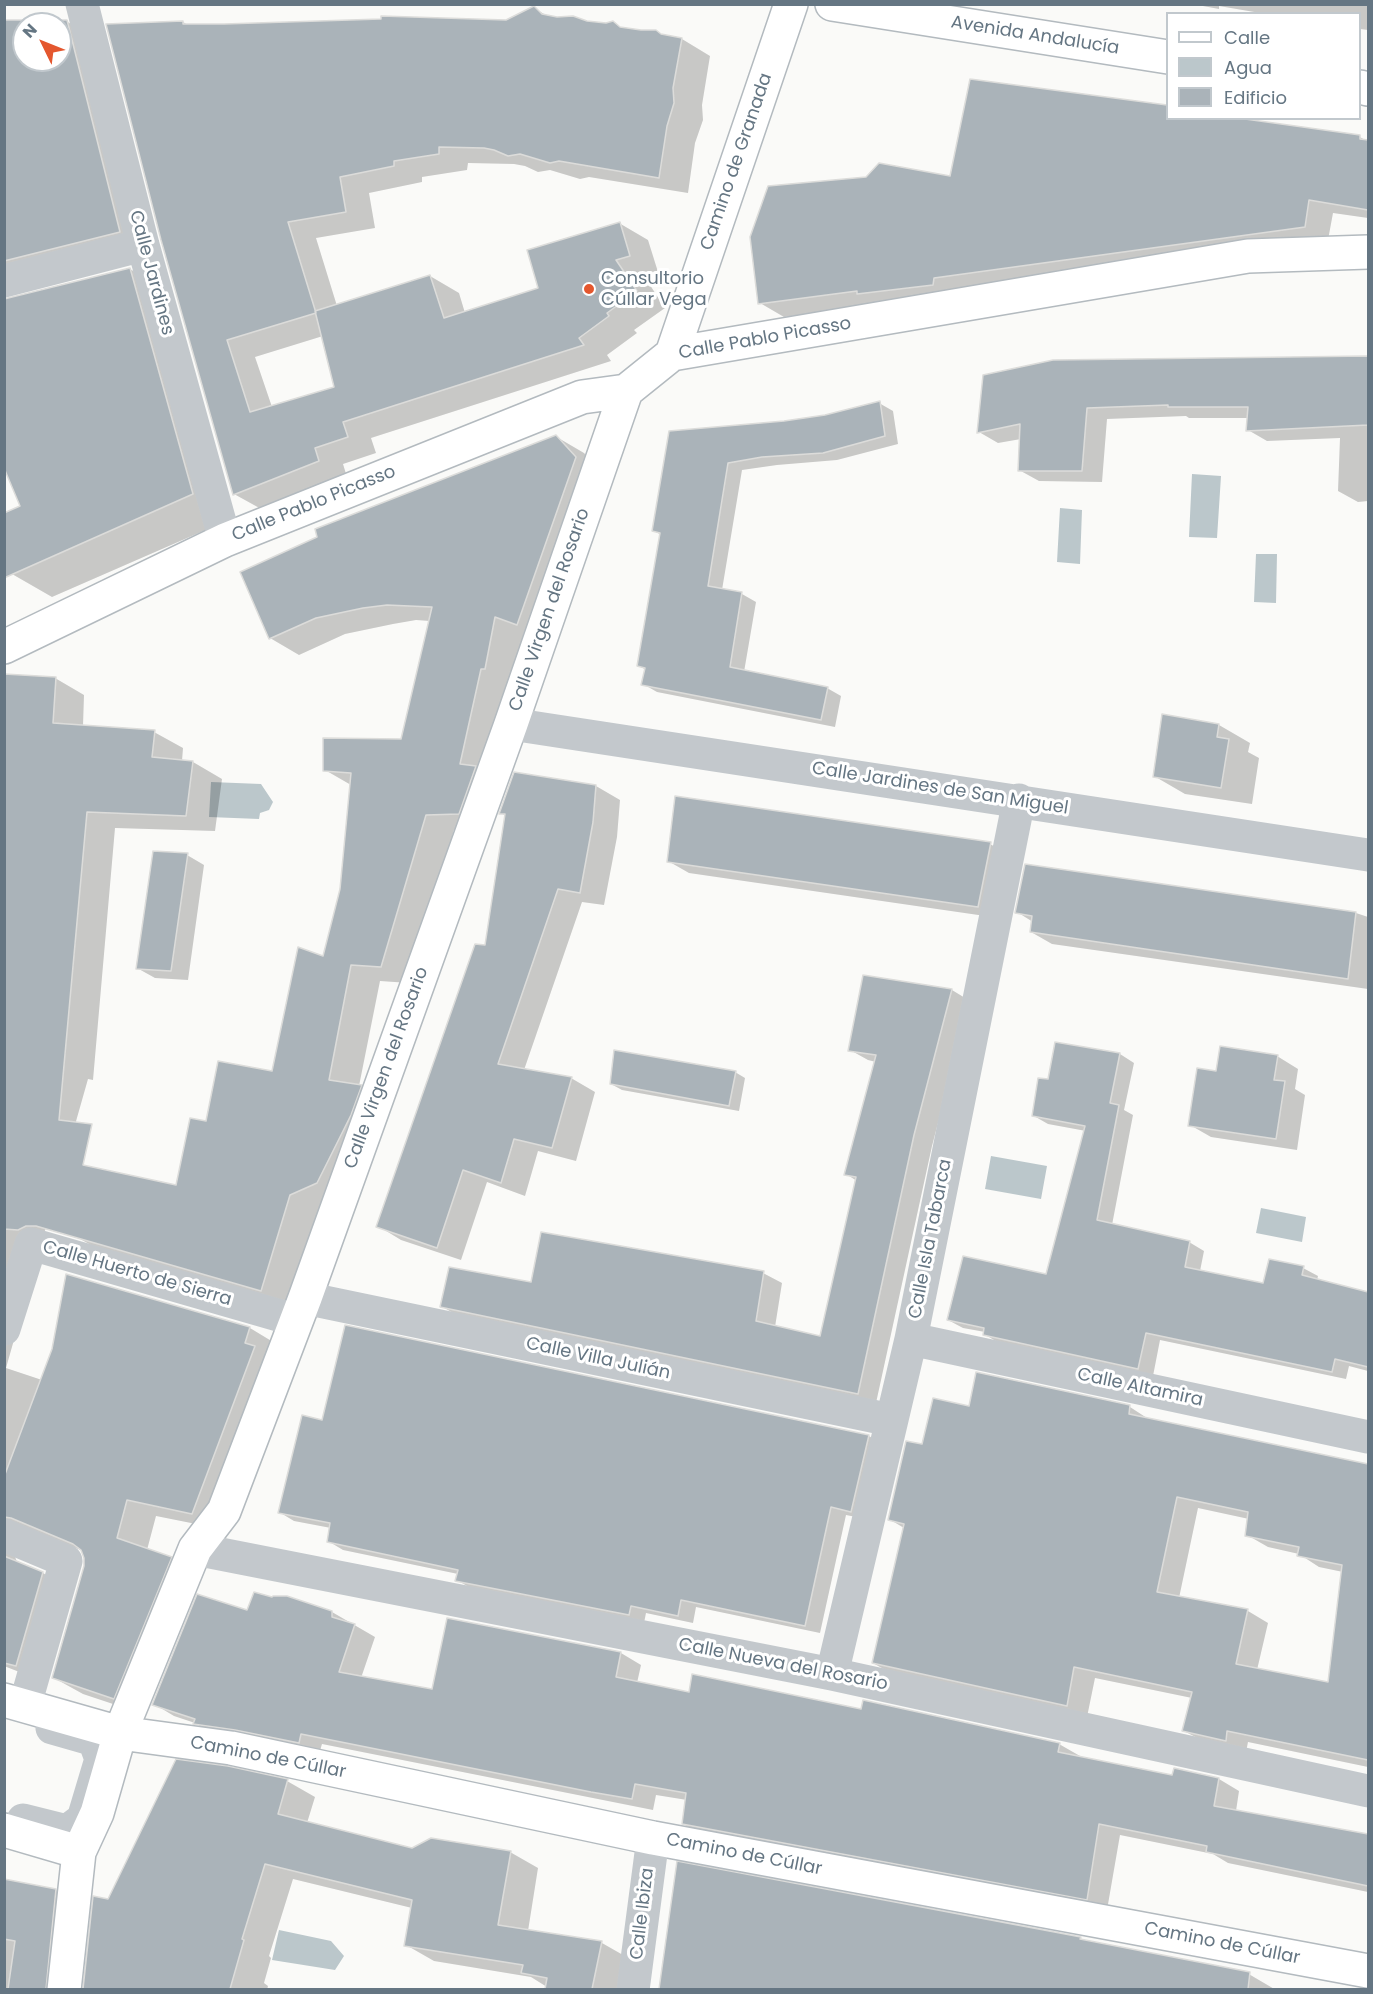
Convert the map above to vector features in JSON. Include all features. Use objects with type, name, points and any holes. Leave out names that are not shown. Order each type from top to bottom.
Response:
[{"type":"street","name":"Calle Jardines","points":[[82,4],[143,245],[225,540]]},
{"type":"street","name":"Camino de Granada","points":[[672,354],[791,4]]},
{"type":"street","name":"Avenida Andalucía","points":[[832,4],[1166,57]]},
{"type":"street","points":[[4,281],[143,245]]},
{"type":"street","name":"Calle Pablo Picasso","points":[[4,647],[225,540],[582,397],[626,391],[672,354],[1248,256],[1368,252]]},
{"type":"street","name":"Calle Virgen del Rosario","points":[[80,1852],[97,1813],[120,1733],[195,1549],[224,1511],[300,1309],[511,724],[626,391]]},
{"type":"street","name":"Calle Jardines de San Miguel","points":[[511,724],[1368,855]]},
{"type":"street","name":"Calle Isla Tabarca","points":[[832,1674],[911,1339],[1019,800]]},
{"type":"street","name":"Calle Huerto de Sierra","points":[[4,1329],[31,1244],[300,1309]]},
{"type":"street","name":"Calle Villa Julián","points":[[300,1309],[891,1420]]},
{"type":"street","name":"Calle Altamira","points":[[911,1339],[1368,1437]]},
{"type":"street","points":[[4,1535],[66,1561],[11,1706],[94,1740],[101,1759],[83,1819],[67,1832],[4,1814]]},
{"type":"street","name":"Calle Nueva del Rosario","points":[[195,1549],[832,1674],[1368,1791]]},
{"type":"street","name":"Camino de Cúllar","points":[[11,1706],[120,1733],[231,1748],[653,1838],[1368,1971]]},
{"type":"street","points":[[4,1830],[80,1852],[64,1989]]},
{"type":"street","name":"Calle Ibiza","points":[[633,1989],[653,1838]]},
{"type":"water","points":[[1192,474],[1221,476],[1217,538],[1189,537]]},
{"type":"water","points":[[1060,508],[1082,510],[1080,564],[1057,562]]},
{"type":"water","points":[[1256,554],[1277,554],[1276,603],[1254,602]]},
{"type":"water","points":[[211,782],[261,784],[273,802],[269,810],[260,813],[259,819],[209,817]]},
{"type":"water","points":[[991,1156],[1047,1166],[1041,1199],[985,1189]]},
{"type":"water","points":[[1261,1208],[1306,1217],[1302,1242],[1256,1233]]},
{"type":"water","points":[[279,1930],[331,1941],[344,1956],[335,1970],[272,1960]]},
{"type":"building","points":[[534,6],[542,14],[557,17],[573,16],[587,21],[606,23],[613,21],[620,27],[656,30],[661,34],[682,38],[673,88],[674,103],[667,126],[659,178],[559,161],[550,163],[520,154],[508,156],[484,148],[439,147],[439,154],[394,161],[394,166],[340,177],[346,212],[288,222],[315,311],[430,275],[444,318],[538,288],[527,250],[620,222],[630,256],[616,260],[637,291],[579,338],[584,345],[343,422],[348,437],[315,448],[319,461],[233,495],[161,240],[106,24],[183,21],[183,24],[224,24],[381,19],[381,16],[506,20]],"holes":[[[316,313],[334,387],[250,412],[227,340]]]},
{"type":"building","points":[[4,20],[12,20],[12,72],[72,72],[72,40],[120,232],[4,261]]},
{"type":"building","points":[[970,79],[1166,105],[1166,120],[1252,120],[1360,135],[1360,139],[1368,140],[1368,210],[1309,200],[1305,227],[934,278],[933,285],[857,294],[857,291],[758,304],[750,237],[768,186],[866,177],[879,163],[950,176]]},
{"type":"building","points":[[130,268],[193,494],[4,578],[4,513],[20,506],[4,468],[4,299]]},
{"type":"building","points":[[1368,356],[1368,425],[1246,431],[1248,407],[1168,407],[1168,405],[1087,408],[1082,471],[1018,471],[1020,424],[977,433],[983,375],[1053,360]]},
{"type":"building","points":[[880,401],[885,436],[823,453],[762,457],[728,463],[708,586],[742,592],[730,667],[828,687],[821,720],[641,685],[645,668],[637,666],[660,533],[652,531],[669,431],[784,421],[825,415]]},
{"type":"building","points":[[556,435],[576,457],[517,625],[495,617],[485,669],[481,669],[460,764],[476,766],[459,814],[426,815],[381,967],[351,965],[329,1080],[362,1085],[351,1115],[317,1183],[290,1195],[261,1291],[36,1226],[26,1226],[18,1230],[4,1229],[4,674],[56,677],[53,723],[155,730],[152,757],[193,761],[186,816],[87,812],[59,1120],[92,1124],[83,1165],[176,1185],[190,1118],[206,1121],[218,1061],[272,1071],[298,947],[323,956],[340,889],[351,773],[323,771],[323,738],[401,739],[432,607],[387,605],[363,608],[316,618],[269,639],[240,572],[317,537],[315,529]]},
{"type":"building","points":[[1162,714],[1219,724],[1217,737],[1229,739],[1221,788],[1153,777]]},
{"type":"building","points":[[514,772],[596,785],[593,822],[580,893],[558,889],[498,1064],[572,1077],[552,1148],[514,1139],[501,1183],[463,1170],[437,1248],[376,1227],[475,944],[485,945],[505,814],[499,814]]},
{"type":"building","points":[[675,796],[991,842],[978,907],[667,862]]},
{"type":"building","points":[[153,851],[188,853],[171,971],[136,969]]},
{"type":"building","points":[[1025,864],[1356,912],[1348,979],[1030,932],[1032,916],[1015,913]]},
{"type":"building","points":[[863,975],[952,989],[914,1135],[858,1394],[440,1307],[449,1267],[531,1282],[541,1232],[764,1271],[756,1321],[820,1336],[856,1177],[844,1175],[876,1055],[848,1051]]},
{"type":"building","points":[[1055,1042],[1120,1053],[1110,1103],[1119,1105],[1097,1220],[1190,1241],[1185,1267],[1263,1283],[1269,1259],[1304,1266],[1302,1275],[1368,1292],[1368,1367],[1335,1359],[1332,1372],[1146,1333],[1138,1369],[983,1335],[984,1328],[947,1320],[963,1256],[1046,1274],[1085,1126],[1032,1116],[1038,1078],[1048,1079]]},
{"type":"building","points":[[1220,1046],[1278,1055],[1274,1080],[1285,1081],[1276,1139],[1188,1126],[1197,1068],[1216,1071]]},
{"type":"building","points":[[614,1050],[736,1071],[729,1106],[610,1084]]},
{"type":"building","points":[[66,1274],[250,1327],[245,1343],[255,1346],[192,1514],[127,1500],[117,1538],[172,1557],[114,1699],[52,1678],[84,1566],[81,1550],[73,1544],[4,1517],[4,1477],[52,1349]]},
{"type":"building","points":[[345,1325],[869,1435],[851,1512],[831,1507],[805,1626],[681,1600],[678,1616],[631,1606],[629,1615],[455,1581],[458,1570],[327,1542],[330,1523],[278,1513],[302,1415],[322,1420]]},
{"type":"building","points":[[976,1372],[1130,1405],[1129,1414],[1368,1464],[1368,1760],[1227,1731],[1226,1741],[1182,1731],[1192,1692],[1074,1667],[1067,1706],[872,1663],[904,1524],[888,1520],[906,1441],[922,1444],[933,1398],[969,1406]],"holes":[[[1177,1497],[1248,1512],[1245,1536],[1299,1547],[1297,1556],[1342,1565],[1328,1682],[1236,1664],[1248,1609],[1157,1592]]]},
{"type":"building","points":[[4,1556],[43,1572],[16,1666],[4,1663]]},
{"type":"building","points":[[254,1592],[272,1597],[287,1596],[332,1611],[332,1617],[355,1624],[339,1672],[432,1689],[447,1618],[621,1652],[616,1677],[689,1692],[692,1674],[861,1709],[863,1700],[1060,1743],[1058,1752],[1172,1775],[1174,1768],[1219,1778],[1214,1806],[1368,1834],[1368,1886],[1206,1852],[1207,1846],[1099,1824],[1087,1900],[682,1824],[686,1793],[635,1784],[632,1799],[301,1734],[299,1743],[193,1724],[195,1719],[152,1705],[197,1594],[247,1610]]},
{"type":"building","points":[[176,1759],[228,1766],[288,1779],[278,1814],[412,1848],[431,1838],[511,1851],[498,1925],[602,1941],[592,1989],[545,1989],[547,1978],[521,1973],[523,1965],[404,1946],[412,1900],[265,1864],[242,1939],[244,1940],[230,1989],[83,1989],[93,1896],[108,1899]]},
{"type":"building","points":[[677,1861],[1081,1937],[1080,1939],[1250,1972],[1248,1989],[659,1989]]},
{"type":"building","points":[[4,1879],[56,1889],[46,1989],[8,1989],[15,1941],[4,1939]]},
{"type":"place","name":"Consultorio Cúllar Vega","points":[[589,289]]}]
